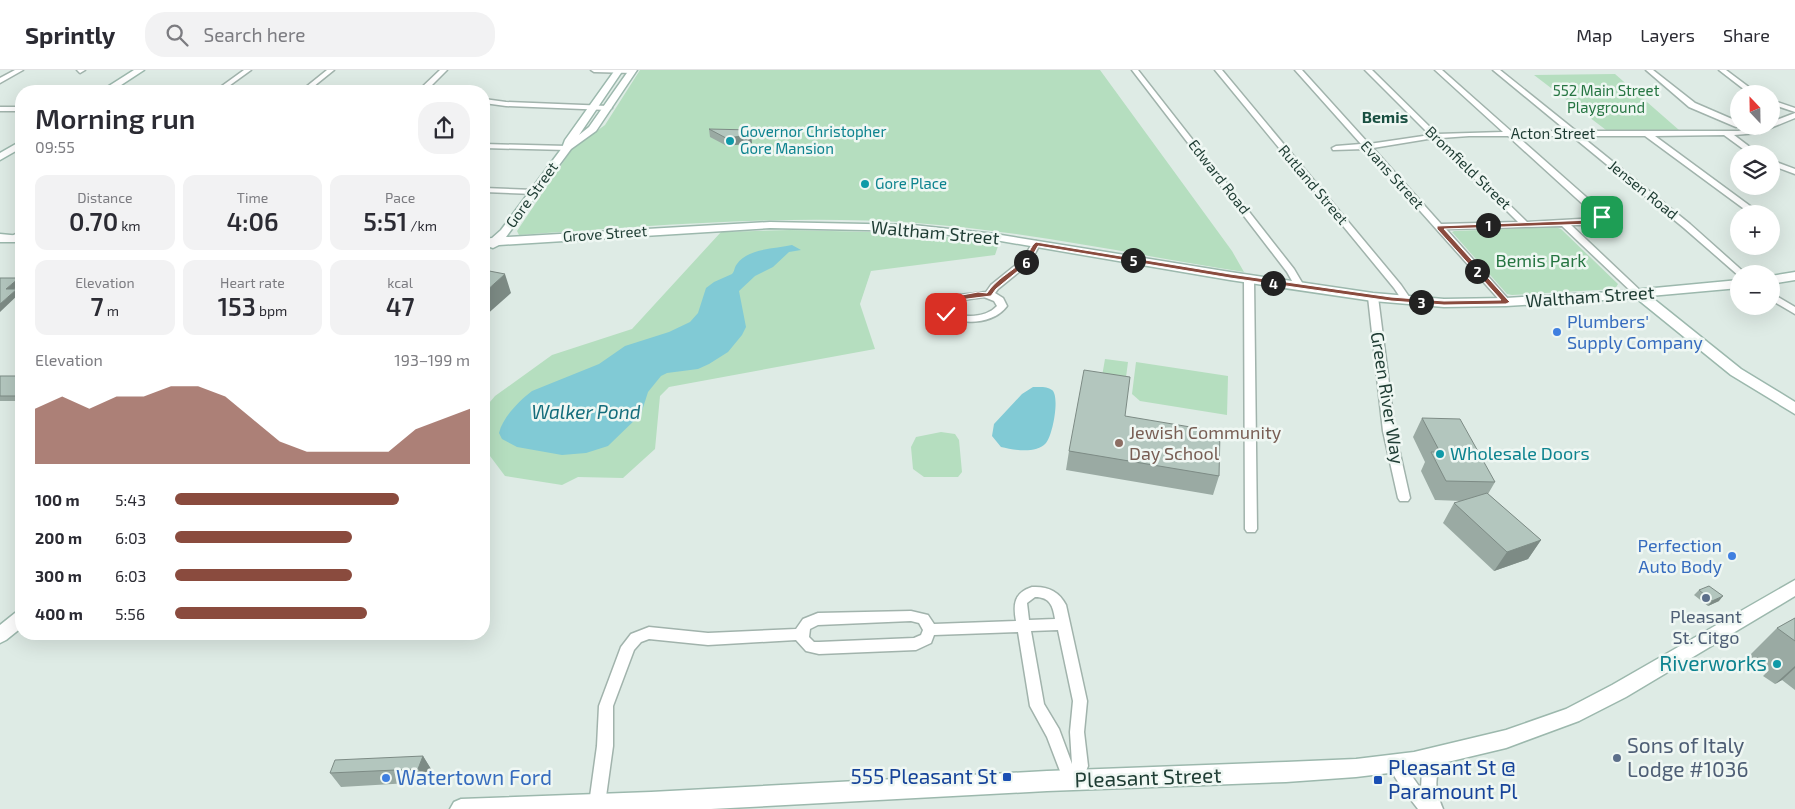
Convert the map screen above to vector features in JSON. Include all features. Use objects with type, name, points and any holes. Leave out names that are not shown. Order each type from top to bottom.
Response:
[{"type":"street","points":[[0,81],[20,70]]},
{"type":"street","points":[[116,85],[140,70]]},
{"type":"street","points":[[227,85],[248,70]]},
{"type":"street","points":[[312,85],[331,70]]},
{"type":"street","points":[[428,85],[444,70]]},
{"type":"street","points":[[594,70],[633,71]]},
{"type":"street","name":"Gore Street","points":[[490,242],[504,232],[534,192],[619,70]]},
{"type":"street","name":"Edward Road","points":[[1136,70],[1291,270],[1299,286]]},
{"type":"street","name":"Rutland Street","points":[[1218,70],[1398,287],[1407,301]]},
{"type":"street","name":"Evans Street","points":[[1298,70],[1506,302]]},
{"type":"street","name":"Bromfield Street","points":[[1368,70],[1525,224]]},
{"type":"street","points":[[1438,70],[1599,213],[1602,220],[1592,222],[1439,227]]},
{"type":"street","name":"Jensen Road","points":[[1496,70],[1731,265]]},
{"type":"street","points":[[1649,70],[1692,105],[1730,122]]},
{"type":"street","points":[[1722,70],[1743,85]]},
{"type":"street","name":"Gore Street","points":[[566,148],[590,132],[633,71]]},
{"type":"street","points":[[490,102],[608,108]]},
{"type":"street","points":[[1780,105],[1795,110]]},
{"type":"street","points":[[0,109],[15,109]]},
{"type":"street","name":"Acton Street","points":[[1780,122],[1795,115]]},
{"type":"street","points":[[1726,133],[1743,145]]},
{"type":"street","name":"Acton Street","points":[[1336,148],[1367,146],[1435,136],[1730,133]]},
{"type":"street","points":[[1648,134],[1745,205]]},
{"type":"street","points":[[490,146],[566,148]]},
{"type":"street","points":[[0,157],[15,148]]},
{"type":"street","points":[[1780,166],[1795,172]]},
{"type":"street","points":[[490,190],[534,192]]},
{"type":"street","points":[[1564,223],[1639,294],[1736,372],[1795,409]]},
{"type":"street","name":"Waltham Street","points":[[726,226],[791,224],[913,228],[979,234],[1249,279],[1407,301],[1506,302],[1639,294],[1730,285]]},
{"type":"street","name":"Grove Street","points":[[490,242],[726,226]]},
{"type":"street","points":[[0,238],[15,237]]},
{"type":"street","points":[[989,295],[994,287],[1027,261],[1036,244]]},
{"type":"street","points":[[1780,278],[1795,276]]},
{"type":"street","points":[[1249,279],[1251,528]]},
{"type":"street","points":[[978,294],[989,295],[997,298],[1001,303],[1001,309],[993,314],[961,319],[950,316],[944,311],[943,304],[949,299],[978,294]]},
{"type":"street","name":"Green River Way","points":[[1373,297],[1390,431],[1404,498]]},
{"type":"street","points":[[1780,302],[1795,311]]},
{"type":"street","name":"Pleasant Street","points":[[461,809],[936,788],[1047,781],[1286,772],[1395,764],[1436,757],[1506,739],[1572,715],[1620,691],[1795,587]]},
{"type":"street","points":[[1039,592],[1045,593],[1056,600],[1080,702],[1077,732],[1080,766],[1075,781],[1065,766],[1054,734],[1037,706],[1020,606],[1021,600],[1026,595],[1039,592]]},
{"type":"street","points":[[801,634],[807,623],[818,619],[911,616],[923,619],[930,630]]},
{"type":"street","points":[[0,635],[15,623]]},
{"type":"street","points":[[930,630],[1063,624]]},
{"type":"street","points":[[801,634],[805,644],[820,648],[916,644],[926,639],[930,630]]},
{"type":"street","points":[[597,804],[605,752],[605,716],[608,697],[631,642],[649,633],[708,639],[801,634]]},
{"type":"street","points":[[1435,809],[1429,789],[1428,775],[1430,766],[1436,757]]},
{"type":"street","points":[[1395,764],[1406,782],[1428,809]]},
{"type":"green space","name":"Gore Place","points":[[640,70],[1100,70],[1232,251],[1244,272],[1039,238],[916,223],[767,220],[519,235],[517,231],[572,149],[605,125]]},
{"type":"green space","name":"552 Main Street Playground","points":[[1615,74],[1679,130],[1606,130],[1534,75]]},
{"type":"green space","name":"Bemis Park","points":[[1555,227],[1561,229],[1618,284],[1615,289],[1507,294],[1452,232],[1454,231]]},
{"type":"green space","name":"Gore Place","points":[[790,230],[912,233],[999,243],[995,255],[871,271],[860,304],[875,349],[669,387],[660,396],[655,449],[623,478],[578,477],[562,485],[505,476],[490,456],[490,402],[495,396],[552,355],[632,329],[721,232]]},
{"type":"green space","points":[[1105,359],[1128,362],[1125,385],[1101,382]]},
{"type":"green space","points":[[1136,362],[1228,376],[1227,415],[1140,401],[1132,394]]},
{"type":"green space","points":[[941,432],[955,434],[959,440],[962,472],[958,477],[924,477],[913,469],[911,447],[916,437]]},
{"type":"water","name":"Walker Pond","points":[[792,245],[801,250],[789,252],[773,267],[755,276],[739,291],[746,327],[728,352],[698,369],[667,373],[661,376],[648,392],[641,414],[608,446],[586,453],[562,455],[517,447],[502,439],[499,433],[504,421],[517,404],[532,391],[599,364],[625,346],[669,332],[690,322],[698,313],[706,288],[732,274],[736,265],[742,259],[762,250]]},
{"type":"water","points":[[1033,387],[1048,388],[1054,394],[1055,416],[1049,439],[1042,446],[1031,450],[1001,447],[992,436],[994,424],[1022,394]]},
{"type":"building","points":[[709,129],[751,130],[751,135],[726,138]]},
{"type":"building","points":[[490,271],[505,274],[490,288]]},
{"type":"building","points":[[0,278],[15,278],[15,281],[6,289],[15,289],[15,291],[0,304]]},
{"type":"building","name":"Jewish Community Day School","points":[[1084,370],[1130,377],[1125,416],[1220,432],[1219,476],[1069,451]]},
{"type":"building","points":[[0,376],[15,376],[15,396],[0,396]]},
{"type":"building","points":[[1422,418],[1460,419],[1495,482],[1446,481],[1431,452],[1440,452]]},
{"type":"building","points":[[1487,493],[1541,540],[1507,552],[1454,503]]},
{"type":"building","points":[[1709,586],[1723,596],[1712,601],[1699,590]]},
{"type":"building","points":[[1795,618],[1795,641],[1777,628]]},
{"type":"building","points":[[423,756],[418,769],[330,773],[335,760]]},
{"type":"place","name":"Governor Christopher Gore Mansion","points":[[730,141]]},
{"type":"place","name":"Gore Place","points":[[865,184]]},
{"type":"place","name":"Plumbers' Supply Company","points":[[1557,332]]},
{"type":"place","name":"Jewish Community Day School","points":[[1119,443]]},
{"type":"place","name":"Wholesale Doors","points":[[1440,454]]},
{"type":"place","name":"Perfection Auto Body","points":[[1732,556]]},
{"type":"place","name":"Pleasant St. Citgo","points":[[1706,598]]},
{"type":"place","name":"Riverworks","points":[[1777,664]]},
{"type":"place","name":"Sons of Italy Lodge #1036","points":[[1617,758]]},
{"type":"place","name":"555 Pleasant St","points":[[1007,777]]},
{"type":"place","name":"Watertown Ford","points":[[386,778]]},
{"type":"place","name":"Pleasant St @ Paramount Pl","points":[[1378,780]]},
{"type":"district","name":"Bemis","points":[[1385,117]]},
{"type":"route","points":[[946,314],[943,304],[949,299],[978,294],[989,295],[994,287],[1030,258],[1036,244],[1230,276],[1391,299],[1444,303],[1506,302],[1439,227],[1592,222],[1602,220],[1602,217]]}]
